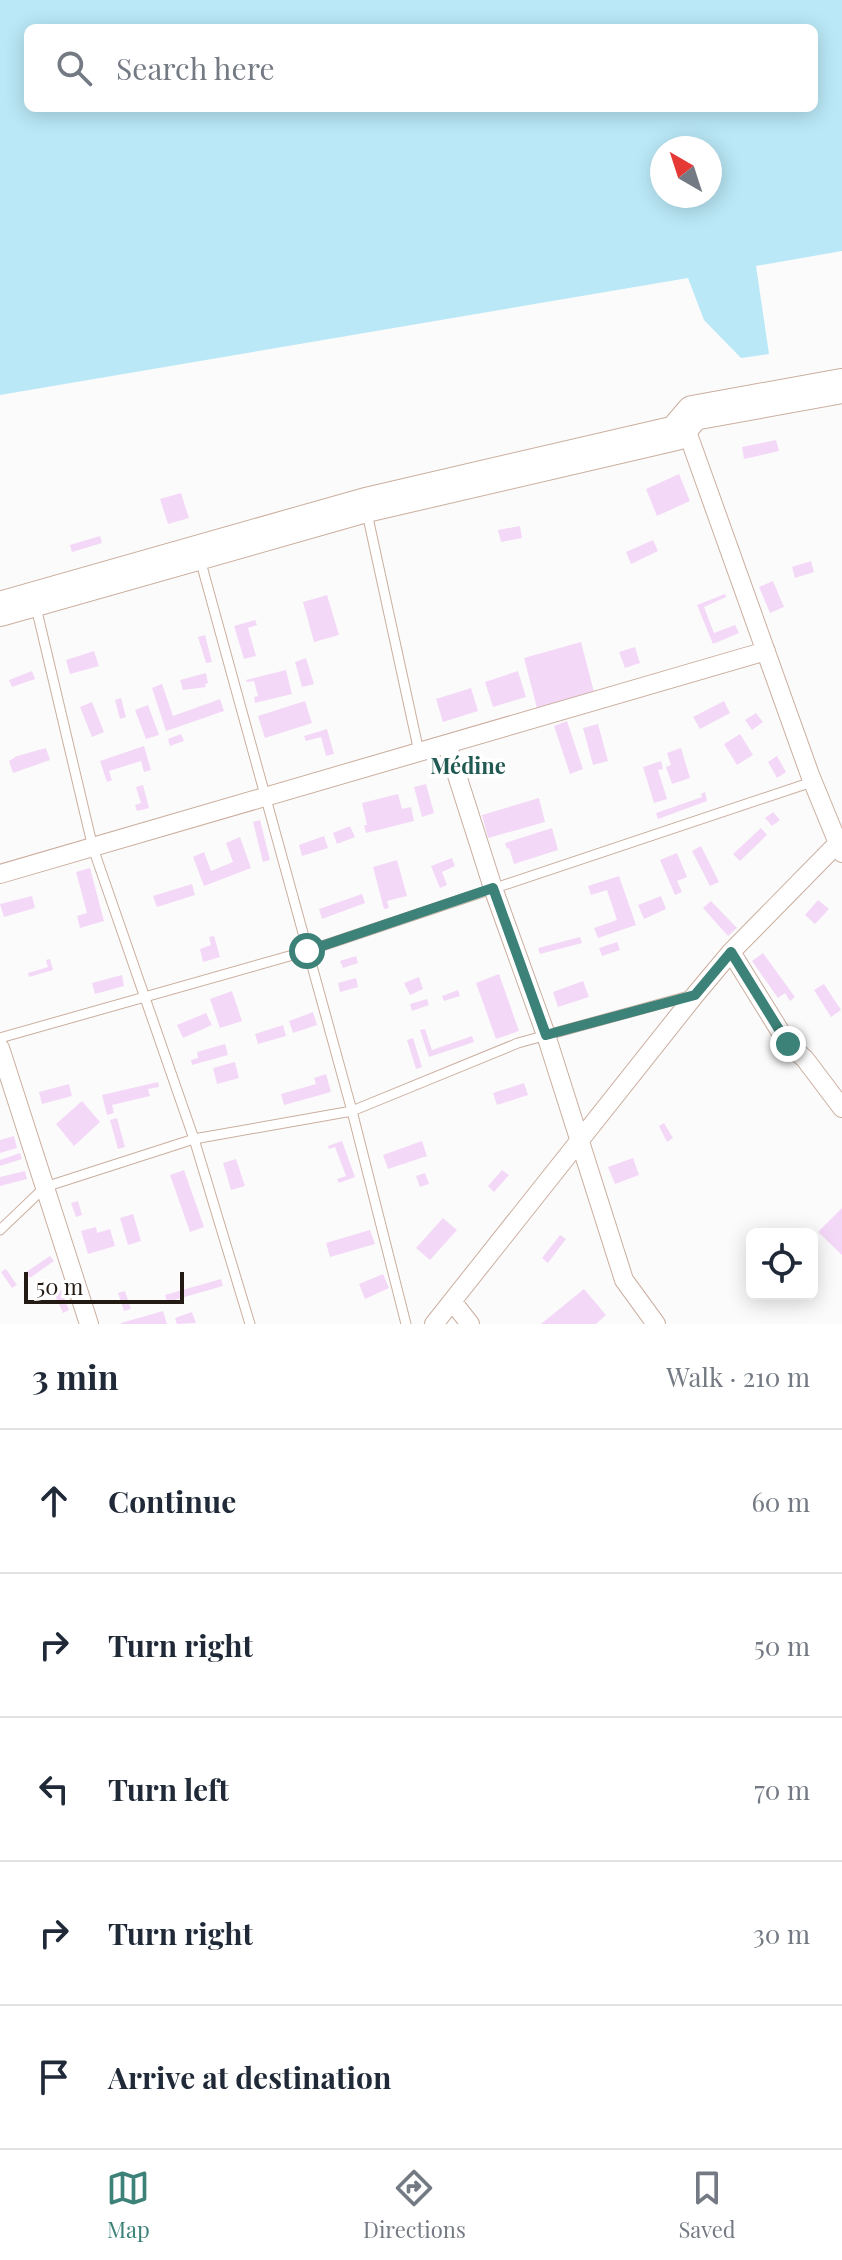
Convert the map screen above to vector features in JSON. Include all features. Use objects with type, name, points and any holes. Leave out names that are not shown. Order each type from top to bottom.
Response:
[{"type":"highway","points":[[0,609],[366,505],[676,433],[693,413],[842,386]]},
{"type":"street","points":[[434,1324],[731,952],[840,848],[812,782],[684,423]]},
{"type":"street","points":[[0,874],[766,651]]},
{"type":"street","points":[[447,744],[493,888],[546,1035],[624,1280],[656,1324]]},
{"type":"street","points":[[731,952],[788,1044],[805,1059],[842,1108]]},
{"type":"street","points":[[0,1048],[89,1324]]},
{"type":"street","points":[[452,1301],[470,1324]]},
{"type":"lane","points":[[366,505],[419,752]]},
{"type":"lane","points":[[199,552],[352,1111],[406,1324]]},
{"type":"lane","points":[[34,599],[93,848],[194,1139],[250,1324]]},
{"type":"lane","points":[[0,1038],[307,951],[812,782]]},
{"type":"lane","points":[[0,1230],[45,1187],[194,1139],[352,1111],[518,1043],[695,995]]},
{"type":"water","points":[[0,0],[842,0],[842,251],[756,266],[769,354],[741,358],[704,320],[688,278],[0,395]]},
{"type":"building","points":[[776,440],[779,451],[744,459],[742,447]]},
{"type":"building","points":[[679,474],[690,501],[657,516],[646,489]]},
{"type":"building","points":[[181,493],[189,518],[168,524],[160,499]]},
{"type":"building","points":[[520,526],[522,538],[501,542],[498,530]]},
{"type":"building","points":[[100,536],[102,543],[72,552],[70,545]]},
{"type":"building","points":[[653,540],[658,551],[631,564],[626,552]]},
{"type":"building","points":[[811,561],[814,572],[795,578],[792,567]]},
{"type":"building","points":[[773,581],[784,607],[770,613],[759,587]]},
{"type":"building","points":[[725,594],[726,597],[704,607],[714,633],[735,625],[739,633],[713,644],[697,605]]},
{"type":"building","points":[[327,595],[339,635],[314,642],[303,602]]},
{"type":"building","points":[[255,620],[257,625],[248,628],[256,656],[244,659],[234,626]]},
{"type":"building","points":[[205,635],[212,662],[206,663],[198,637]]},
{"type":"building","points":[[581,642],[594,692],[537,708],[524,658]]},
{"type":"building","points":[[635,647],[640,663],[625,668],[619,652]]},
{"type":"building","points":[[94,651],[99,666],[70,674],[66,660]]},
{"type":"building","points":[[306,658],[314,684],[302,687],[295,662]]},
{"type":"building","points":[[286,670],[292,694],[255,703],[254,697],[258,696],[254,681],[246,680]]},
{"type":"building","points":[[32,671],[35,679],[12,687],[9,680]]},
{"type":"building","points":[[518,671],[526,697],[493,707],[485,682]]},
{"type":"building","points":[[206,673],[206,687],[183,690],[180,680]]},
{"type":"building","points":[[162,684],[173,716],[220,699],[224,711],[166,731],[152,688]]},
{"type":"building","points":[[471,688],[478,711],[443,722],[436,699]]},
{"type":"building","points":[[121,698],[126,717],[120,719],[115,700]]},
{"type":"building","points":[[305,701],[312,723],[265,738],[258,716]]},
{"type":"building","points":[[724,701],[730,713],[700,729],[693,717]]},
{"type":"building","points":[[92,702],[104,732],[92,737],[80,707]]},
{"type":"building","points":[[148,705],[159,735],[146,739],[135,710]]},
{"type":"building","points":[[756,713],[763,722],[752,730],[745,720]]},
{"type":"building","points":[[567,721],[583,769],[570,774],[554,726]]},
{"type":"building","points":[[598,724],[608,761],[593,765],[583,728]]},
{"type":"building","points":[[327,729],[334,754],[326,756],[321,737],[306,741],[304,736]]},
{"type":"building","points":[[181,734],[184,741],[170,746],[168,739]]},
{"type":"building","points":[[740,734],[753,755],[737,765],[724,744]]},
{"type":"building","points":[[144,746],[151,770],[144,772],[141,761],[109,771],[112,780],[107,782],[100,761]]},
{"type":"building","points":[[46,748],[50,760],[13,773],[9,761]]},
{"type":"building","points":[[681,748],[690,778],[672,784],[666,767],[671,765],[667,753]]},
{"type":"building","points":[[777,756],[786,772],[777,778],[768,762]]},
{"type":"building","points":[[661,761],[663,769],[658,770],[667,799],[654,803],[643,767]]},
{"type":"building","points":[[426,784],[434,813],[422,817],[414,787]]},
{"type":"building","points":[[143,785],[149,808],[137,811],[135,805],[141,803],[136,787]]},
{"type":"building","points":[[705,792],[707,801],[658,819],[656,813],[702,797],[701,794]]},
{"type":"building","points":[[398,794],[402,809],[411,807],[414,821],[366,833],[362,803]]},
{"type":"building","points":[[539,798],[545,822],[488,838],[482,815]]},
{"type":"building","points":[[773,812],[780,820],[772,826],[765,818]]},
{"type":"building","points":[[260,820],[270,860],[263,862],[253,822]]},
{"type":"building","points":[[350,826],[355,837],[337,844],[333,833]]},
{"type":"building","points":[[552,828],[558,850],[514,864],[505,843]]},
{"type":"building","points":[[761,828],[767,835],[740,861],[733,854]]},
{"type":"building","points":[[324,836],[328,848],[302,856],[299,845]]},
{"type":"building","points":[[240,837],[251,868],[204,886],[193,857],[204,852],[211,871],[233,862],[226,843]]},
{"type":"building","points":[[701,846],[719,882],[710,886],[692,851]]},
{"type":"building","points":[[677,853],[687,877],[677,881],[682,892],[675,895],[660,860]]},
{"type":"building","points":[[452,858],[455,866],[442,872],[447,885],[440,888],[431,866]]},
{"type":"building","points":[[397,860],[407,896],[387,901],[389,908],[384,909],[373,867]]},
{"type":"building","points":[[90,868],[104,921],[80,928],[77,916],[87,913],[76,872]]},
{"type":"building","points":[[619,876],[636,925],[598,938],[594,928],[617,920],[607,890],[591,895],[588,886]]},
{"type":"building","points":[[192,884],[195,895],[157,907],[153,896]]},
{"type":"building","points":[[362,894],[365,903],[322,919],[319,909]]},
{"type":"building","points":[[32,896],[35,908],[4,917],[0,904]]},
{"type":"building","points":[[661,896],[666,909],[644,919],[638,905]]},
{"type":"building","points":[[818,900],[829,909],[815,924],[805,915]]},
{"type":"building","points":[[711,901],[737,928],[728,936],[703,908]]},
{"type":"building","points":[[214,936],[220,957],[203,962],[200,949],[211,945],[209,937]]},
{"type":"building","points":[[580,937],[582,943],[540,954],[538,948]]},
{"type":"building","points":[[617,942],[620,950],[602,956],[599,948]]},
{"type":"building","points":[[763,953],[795,997],[790,1001],[785,993],[778,998],[752,961]]},
{"type":"building","points":[[356,956],[358,963],[343,968],[340,961]]},
{"type":"building","points":[[50,959],[53,970],[29,977],[28,973],[48,967],[46,960]]},
{"type":"building","points":[[499,974],[519,1031],[496,1039],[476,983]]},
{"type":"building","points":[[122,975],[124,986],[95,994],[92,983]]},
{"type":"building","points":[[419,977],[423,989],[410,995],[404,983]]},
{"type":"building","points":[[356,978],[358,987],[340,992],[338,983]]},
{"type":"building","points":[[583,981],[589,997],[558,1007],[553,992]]},
{"type":"building","points":[[824,984],[841,1010],[831,1017],[814,990]]},
{"type":"building","points":[[458,990],[460,996],[444,1001],[442,996]]},
{"type":"building","points":[[232,991],[242,1021],[220,1028],[210,999]]},
{"type":"building","points":[[427,999],[429,1005],[412,1011],[410,1004]]},
{"type":"building","points":[[313,1012],[317,1025],[293,1033],[289,1021]]},
{"type":"building","points":[[206,1013],[212,1025],[183,1038],[177,1025]]},
{"type":"building","points":[[283,1025],[286,1036],[258,1044],[255,1034]]},
{"type":"building","points":[[425,1029],[432,1050],[472,1036],[474,1042],[429,1057],[420,1030]]},
{"type":"building","points":[[413,1038],[422,1067],[416,1069],[407,1040]]},
{"type":"building","points":[[225,1044],[228,1055],[192,1065],[191,1060],[198,1058],[197,1052]]},
{"type":"building","points":[[235,1062],[239,1078],[217,1084],[213,1068]]},
{"type":"building","points":[[326,1074],[331,1092],[284,1105],[281,1094],[316,1084],[314,1078]]},
{"type":"building","points":[[158,1082],[159,1087],[148,1089],[150,1096],[112,1105],[114,1113],[107,1115],[102,1095]]},
{"type":"building","points":[[524,1083],[528,1095],[497,1105],[493,1093]]},
{"type":"building","points":[[69,1084],[72,1096],[42,1104],[39,1092]]},
{"type":"building","points":[[82,1101],[100,1122],[74,1146],[56,1124]]},
{"type":"building","points":[[117,1118],[125,1147],[118,1149],[110,1120]]},
{"type":"building","points":[[664,1123],[673,1138],[667,1142],[659,1126]]},
{"type":"building","points":[[14,1136],[17,1148],[0,1153],[0,1140]]},
{"type":"building","points":[[342,1141],[355,1177],[339,1183],[337,1179],[346,1176],[335,1147],[329,1149],[328,1146]]},
{"type":"building","points":[[422,1141],[427,1156],[388,1169],[383,1155]]},
{"type":"building","points":[[20,1153],[22,1159],[0,1166],[0,1160]]},
{"type":"building","points":[[633,1158],[639,1175],[615,1184],[608,1167]]},
{"type":"building","points":[[236,1159],[245,1186],[231,1190],[223,1163]]},
{"type":"building","points":[[184,1170],[204,1227],[190,1232],[170,1175]]},
{"type":"building","points":[[502,1170],[509,1175],[494,1192],[488,1186]]},
{"type":"building","points":[[25,1171],[27,1179],[0,1186],[0,1177]]},
{"type":"building","points":[[425,1173],[429,1184],[420,1187],[416,1176]]},
{"type":"building","points":[[78,1201],[82,1215],[76,1217],[71,1203]]},
{"type":"building","points":[[842,1208],[842,1255],[818,1232]]},
{"type":"building","points":[[133,1214],[141,1241],[128,1245],[120,1218]]},
{"type":"building","points":[[443,1218],[457,1230],[430,1260],[416,1248]]},
{"type":"building","points":[[96,1227],[97,1233],[110,1229],[115,1246],[88,1254],[81,1231]]},
{"type":"building","points":[[370,1230],[375,1244],[330,1257],[326,1243]]},
{"type":"building","points":[[560,1235],[566,1239],[548,1263],[542,1258]]},
{"type":"building","points":[[50,1256],[54,1261],[30,1278],[26,1272]]},
{"type":"building","points":[[6,1269],[17,1285],[12,1288],[1,1272]]},
{"type":"building","points":[[383,1274],[389,1288],[365,1299],[359,1284]]},
{"type":"building","points":[[221,1279],[223,1286],[167,1302],[165,1295]]},
{"type":"building","points":[[584,1289],[606,1315],[596,1324],[541,1324]]},
{"type":"building","points":[[61,1290],[69,1310],[63,1313],[54,1293]]},
{"type":"building","points":[[125,1291],[131,1309],[124,1311],[118,1293]]},
{"type":"building","points":[[163,1311],[167,1324],[121,1324],[121,1323]]},
{"type":"building","points":[[192,1312],[196,1323],[177,1324],[175,1318]]},
{"type":"district","name":"Médine","points":[[468,766]]},
{"type":"route","points":[[307,951],[493,888],[546,1035],[695,995],[731,952],[788,1044]]}]
